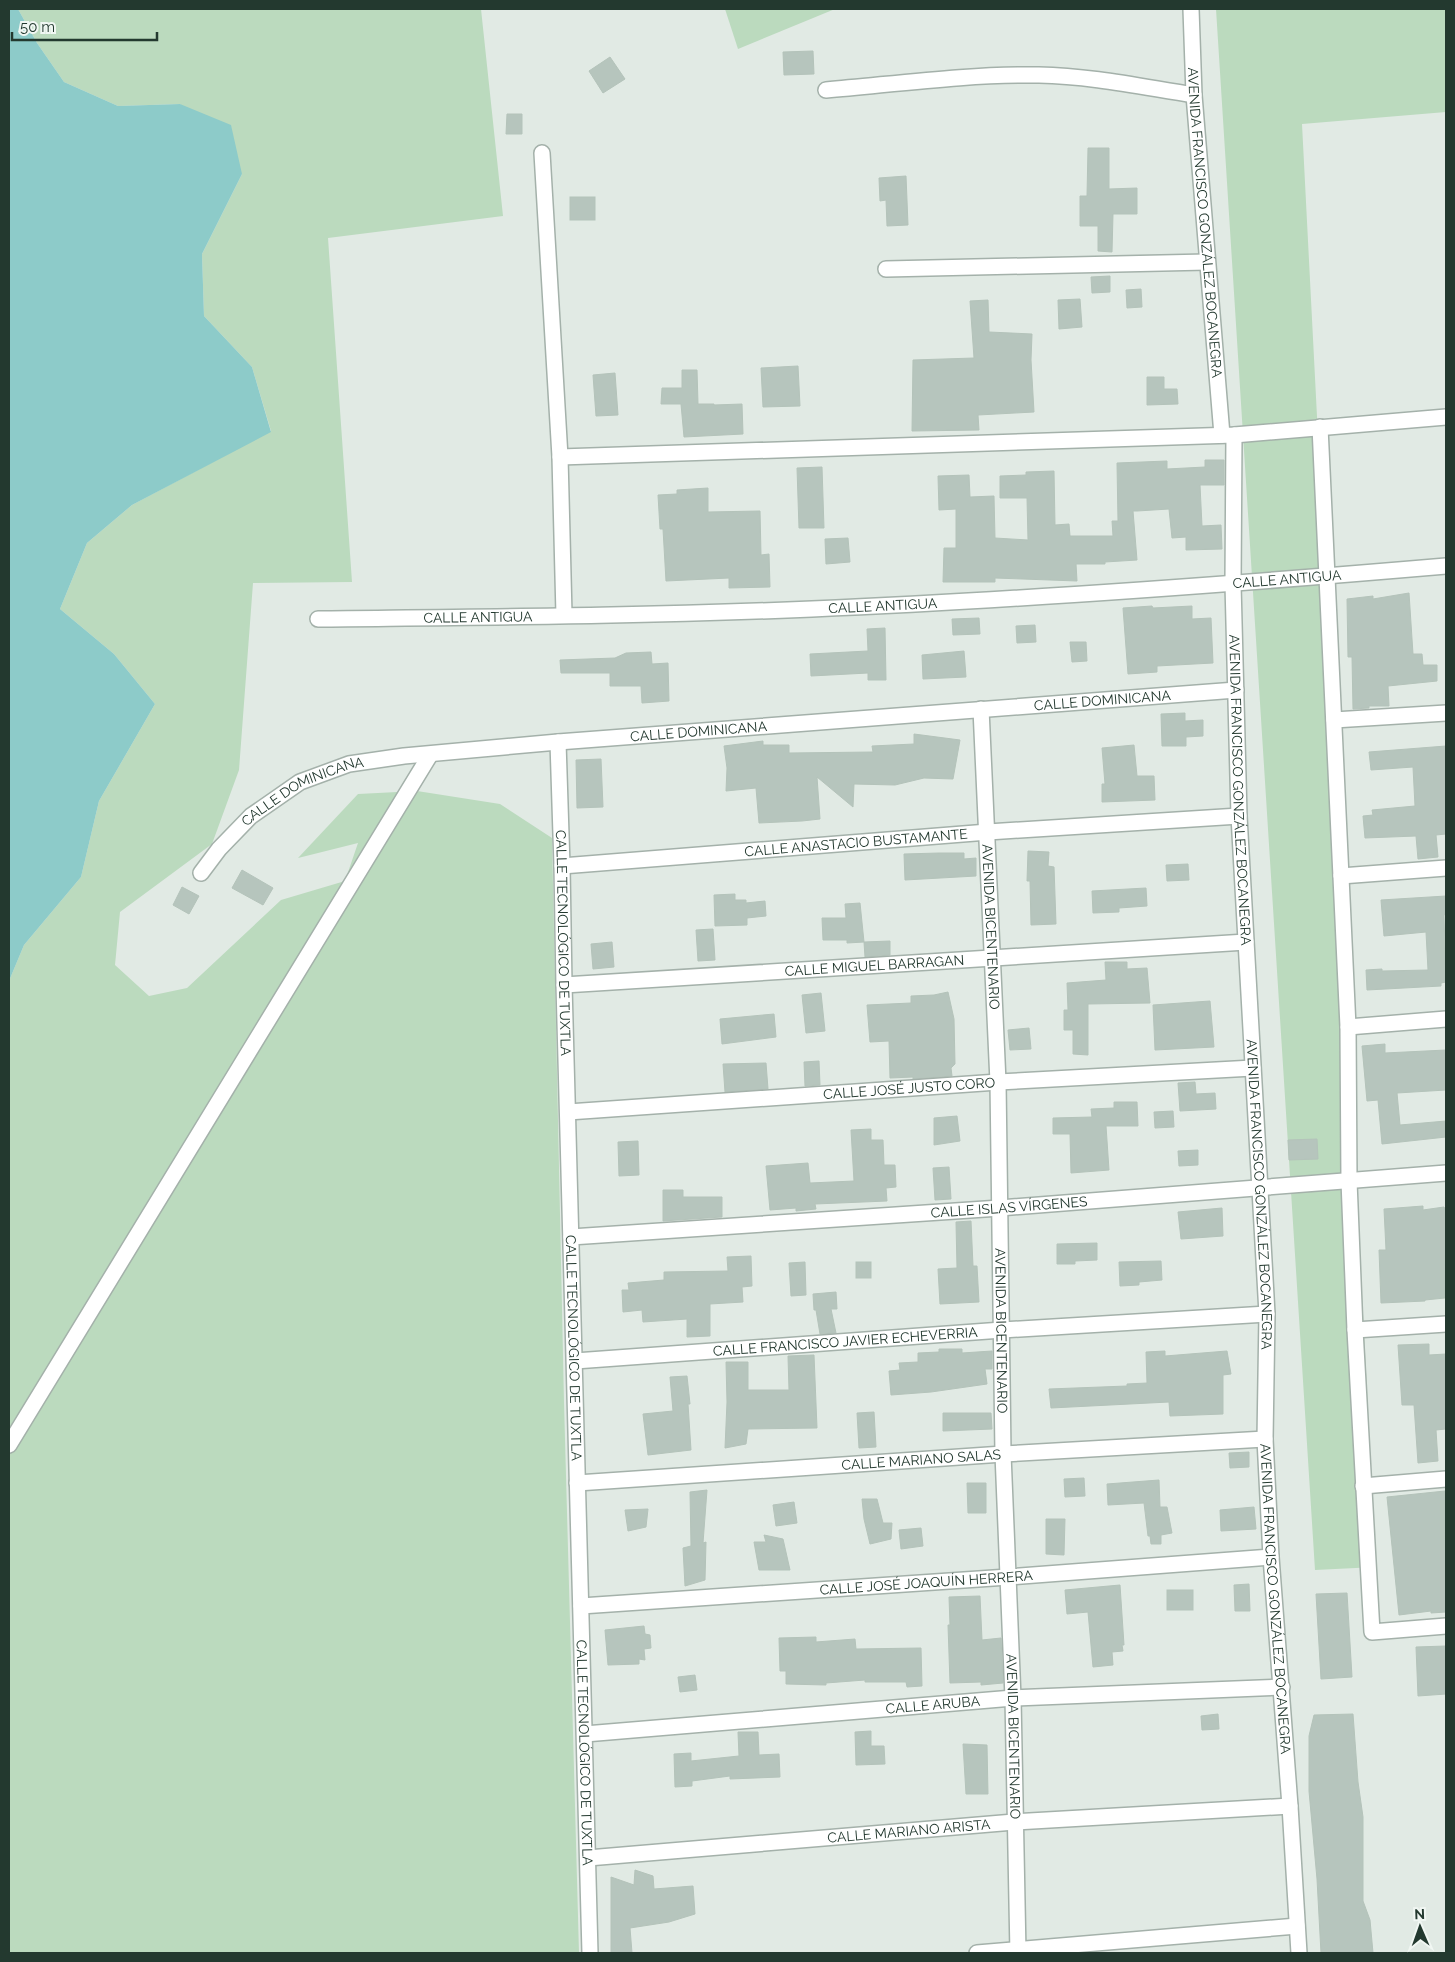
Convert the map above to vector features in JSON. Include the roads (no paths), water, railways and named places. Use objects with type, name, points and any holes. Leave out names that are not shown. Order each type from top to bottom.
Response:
[{"type":"street","name":"AVENIDA FRANCISCO GONZÁLEZ BOCANEGRA","points":[[1191,9],[1194,95],[1207,262],[1228,435],[1239,816],[1258,1188],[1267,1314],[1265,1439],[1271,1556],[1282,1687],[1299,1953]]},
{"type":"street","points":[[826,90],[994,76],[1040,75],[1092,79],[1194,95]]},
{"type":"street","points":[[542,153],[560,457],[564,615]]},
{"type":"street","points":[[886,269],[1207,262]]},
{"type":"street","points":[[560,457],[1228,435],[1446,417]]},
{"type":"street","points":[[1320,427],[1348,1027],[1348,1181],[1372,1632],[1446,1626]]},
{"type":"street","name":"CALLE ANTIGUA","points":[[318,619],[812,608],[1233,584],[1446,566]]},
{"type":"street","name":"CALLE DOMINICANA","points":[[201,873],[219,849],[251,816],[300,782],[349,764],[404,756],[558,742],[1236,690]]},
{"type":"street","name":"AVENIDA BICENTENARIO","points":[[981,709],[998,1082],[1003,1454],[1013,1698],[1018,1952]]},
{"type":"street","points":[[1334,720],[1446,713]]},
{"type":"street","name":"CALLE TECNOLÓGICO DE TUXTLA","points":[[558,742],[590,1953]]},
{"type":"street","points":[[9,1445],[430,755]]},
{"type":"street","name":"CALLE ANASTACIO BUSTAMANTE","points":[[562,866],[988,832],[1239,816]]},
{"type":"street","points":[[1341,876],[1446,868]]},
{"type":"street","name":"CALLE MIGUEL BARRAGAN","points":[[564,984],[1246,942]]},
{"type":"street","points":[[1348,1027],[1446,1019]]},
{"type":"street","name":"CALLE JOSÉ JUSTO CORO","points":[[568,1112],[998,1082],[1253,1068]]},
{"type":"street","name":"CALLE ISLAS VÍRGENES","points":[[571,1236],[1000,1208],[1446,1173]]},
{"type":"street","name":"CALLE FRANCISCO JAVIER ECHEVERRIA","points":[[574,1361],[1002,1330],[1267,1314]]},
{"type":"street","points":[[1355,1330],[1446,1324]]},
{"type":"street","name":"CALLE MARIANO SALAS","points":[[577,1484],[1003,1454],[1265,1439]]},
{"type":"street","points":[[1363,1486],[1446,1478]]},
{"type":"street","name":"CALLE JOSÉ JOAQUÍN HERRERA","points":[[581,1606],[1008,1577],[1271,1556]]},
{"type":"street","name":"CALLE ARUBA","points":[[585,1734],[1013,1698],[1282,1687]]},
{"type":"street","name":"CALLE MARIANO ARISTA","points":[[588,1858],[1014,1822],[1290,1806]]},
{"type":"street","points":[[977,1953],[1018,1952],[1297,1926]]},
{"type":"water","points":[[9,9],[18,9],[37,43],[64,82],[118,106],[180,104],[231,125],[242,174],[202,254],[204,316],[252,367],[271,432],[132,505],[87,543],[60,609],[114,654],[155,704],[99,801],[81,877],[24,945],[9,981]]}]
